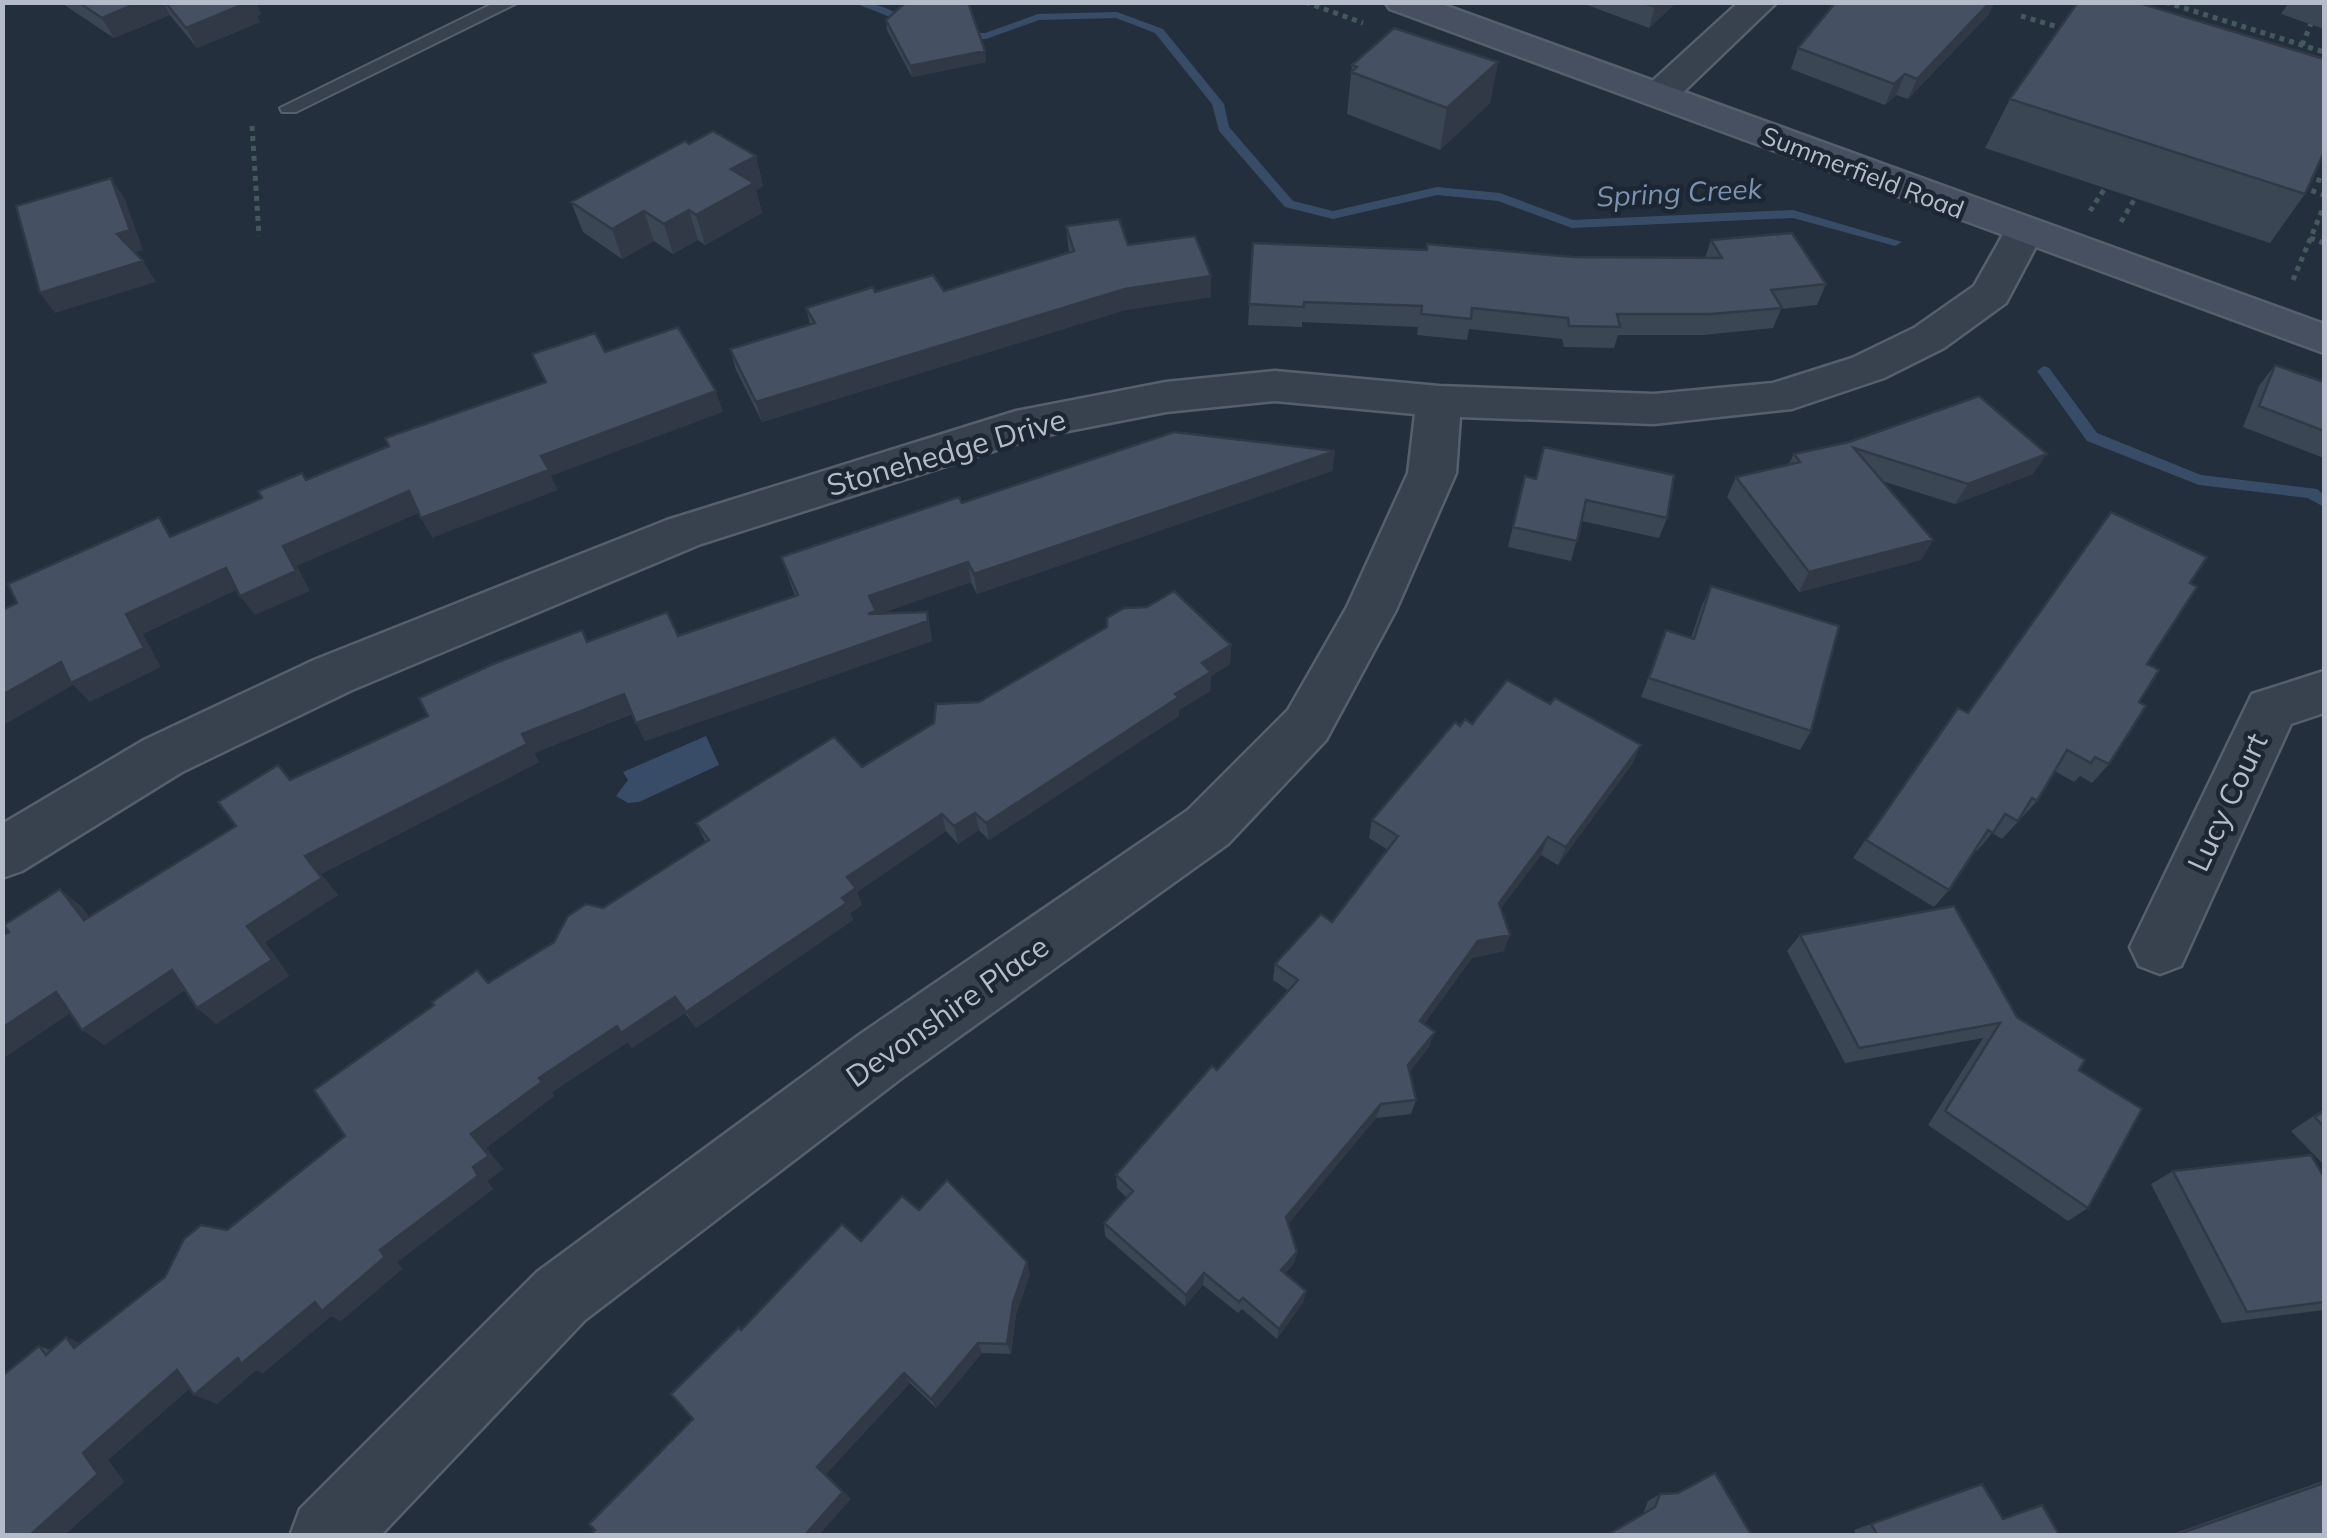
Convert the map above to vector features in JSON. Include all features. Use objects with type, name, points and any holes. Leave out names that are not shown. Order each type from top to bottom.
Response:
[{"type":"street","name":"Summerfield Road","points":[[1402,2],[1660,94],[2023,233],[2324,339]]},
{"type":"street","points":[[1660,94],[1760,2]]},
{"type":"street","name":"Stonehedge Drive","points":[[2,854],[163,756],[333,675],[684,532],[1014,427],[1166,397],[1275,386],[1440,401],[1654,409],[1776,398],[1868,368],[1928,338],[1991,294],[2023,233]]},
{"type":"street","name":"Devonshire Place","points":[[327,1536],[561,1296],[881,1056],[1208,827],[1307,725],[1370,610],[1432,473],[1440,401]]},
{"type":"street","name":"Lucy Court","points":[[2160,947],[2271,709],[2324,692]]},
{"type":"lane","points":[[289,108],[512,2]]},
{"type":"path","points":[[2165,2],[2324,52]]},
{"type":"path","points":[[2021,16],[2074,32]]},
{"type":"path","points":[[2302,45],[2314,17]]},
{"type":"path","points":[[252,126],[259,236]]},
{"type":"path","points":[[2306,176],[2324,182]]},
{"type":"path","points":[[2090,211],[2110,180]]},
{"type":"path","points":[[2290,183],[2324,195]]},
{"type":"path","points":[[2121,222],[2140,190]]},
{"type":"path","points":[[2293,280],[2324,206]]},
{"type":"path","points":[[2310,238],[2324,243]]},
{"type":"water","points":[[706,736],[719,765],[639,802],[628,803],[616,796],[628,780],[623,772]]},
{"type":"building","points":[[78,2],[140,2],[102,18]]},
{"type":"building","points":[[165,2],[249,2],[186,28]]},
{"type":"building","points":[[906,2],[968,2],[985,51],[910,66],[886,20]]},
{"type":"building","points":[[1836,2],[1990,2],[1917,79],[1905,74],[1894,84],[1798,48]]},
{"type":"building","points":[[2078,2],[2136,2],[2324,59],[2324,152],[2305,194],[2010,99]]},
{"type":"building","points":[[1394,28],[1498,62],[1447,108],[1351,72],[1357,67],[1352,65]]},
{"type":"building","points":[[713,131],[756,156],[731,169],[754,183],[696,215],[689,210],[664,224],[644,211],[612,229],[571,202],[685,141],[689,144]]},
{"type":"building","points":[[111,178],[130,230],[117,234],[143,261],[40,293],[16,206]]},
{"type":"building","points":[[1119,219],[1128,245],[1195,236],[1211,276],[1125,289],[756,402],[730,349],[815,323],[806,308],[873,287],[875,292],[933,275],[944,291],[1074,251],[1066,226]]},
{"type":"building","points":[[1792,233],[1826,284],[1771,290],[1782,308],[1711,314],[1617,314],[1620,327],[1569,326],[1568,318],[1472,308],[1471,319],[1421,314],[1422,306],[1249,304],[1253,243],[1427,250],[1427,244],[1573,257],[1722,258],[1711,240]]},
{"type":"building","points":[[678,327],[716,391],[541,456],[549,470],[421,518],[409,491],[283,546],[296,571],[240,596],[226,568],[126,614],[144,648],[71,683],[61,662],[2,695],[2,610],[17,603],[8,584],[159,517],[170,537],[262,498],[258,491],[302,473],[306,480],[389,446],[385,438],[546,382],[532,354],[595,333],[605,352]]},
{"type":"building","points":[[2275,365],[2324,382],[2324,431],[2259,406]]},
{"type":"building","points":[[1979,396],[2047,454],[1968,484],[1854,448],[1933,540],[1809,572],[1736,477],[1800,462],[1794,454],[1849,442]]},
{"type":"building","points":[[1174,432],[1335,451],[974,574],[968,562],[869,596],[876,611],[868,614],[927,612],[928,621],[636,723],[624,694],[522,734],[527,744],[305,856],[322,878],[247,926],[272,960],[197,1008],[172,970],[82,1030],[56,992],[2,1028],[2,936],[9,932],[4,925],[60,889],[84,920],[236,826],[218,802],[278,765],[290,780],[428,716],[419,698],[582,630],[587,642],[667,612],[678,636],[798,595],[781,557],[959,497],[962,503]]},
{"type":"building","points":[[1544,447],[1674,475],[1667,518],[1586,500],[1577,541],[1513,527],[1525,476],[1536,479]]},
{"type":"building","points":[[2111,512],[2207,557],[2190,583],[2197,587],[2147,664],[2159,670],[2139,702],[2146,706],[2109,764],[2095,757],[2091,763],[2067,750],[2037,801],[2032,798],[2018,821],[2005,814],[1993,833],[1988,830],[1949,890],[1866,840],[1958,708],[1968,713]]},
{"type":"building","points":[[1711,586],[1839,626],[1811,731],[1649,678],[1666,630],[1694,639]]},
{"type":"building","points":[[1174,591],[1231,645],[1202,663],[1211,672],[986,823],[975,813],[954,826],[942,814],[847,877],[856,888],[842,898],[847,903],[686,1012],[675,997],[621,1033],[617,1026],[539,1078],[542,1082],[471,1134],[489,1156],[473,1167],[478,1176],[380,1250],[385,1257],[322,1311],[315,1302],[241,1364],[238,1358],[194,1395],[177,1370],[83,1453],[98,1474],[29,1536],[2,1536],[2,1376],[39,1346],[46,1355],[66,1337],[74,1348],[165,1277],[184,1239],[201,1225],[227,1230],[345,1136],[314,1090],[477,970],[488,983],[554,942],[568,916],[586,904],[603,908],[709,840],[696,823],[834,737],[862,767],[934,723],[936,704],[979,702],[1107,627],[1107,618],[1124,608],[1147,607]]},
{"type":"building","points":[[1507,680],[1550,704],[1555,698],[1641,745],[1566,847],[1548,837],[1499,903],[1510,935],[1478,941],[1420,1021],[1435,1032],[1408,1065],[1416,1100],[1381,1104],[1286,1217],[1297,1252],[1281,1270],[1306,1291],[1279,1329],[1243,1298],[1239,1302],[1204,1273],[1186,1295],[1104,1223],[1133,1191],[1116,1175],[1212,1066],[1217,1070],[1298,980],[1275,964],[1321,914],[1332,922],[1398,836],[1372,820],[1455,722],[1460,726],[1465,719],[1472,724]]},
{"type":"building","points":[[1954,906],[2017,1017],[2085,1060],[2079,1070],[2142,1109],[2088,1208],[1945,1111],[2000,1023],[1859,1048],[1800,935]]},
{"type":"building","points":[[2324,1111],[2324,1127],[2315,1117]]},
{"type":"building","points":[[2311,1155],[2324,1177],[2324,1302],[2247,1312],[2173,1171]]},
{"type":"building","points":[[947,1180],[1027,1262],[1013,1303],[1007,1344],[978,1343],[931,1399],[904,1373],[817,1467],[843,1492],[804,1536],[589,1536],[595,1530],[589,1524],[693,1419],[671,1394],[739,1327],[741,1330],[842,1224],[861,1241],[902,1196],[919,1210]]},
{"type":"building","points":[[1715,1473],[1752,1536],[1610,1536],[1655,1507],[1660,1494],[1678,1493]]},
{"type":"building","points":[[2324,1483],[2324,1536],[2176,1535]]},
{"type":"building","points":[[1982,1484],[2003,1519],[2042,1505],[2060,1536],[1878,1536],[1871,1524]]},
{"type":"waterway","name":"Spring Creek","points":[[857,2],[894,15],[909,28]]},
{"type":"waterway","name":"Spring Creek","points":[[957,36],[986,36],[1038,17],[1117,15],[1159,31],[1218,104],[1223,128],[1289,204],[1333,215],[1437,191],[1500,197],[1572,224],[1793,214],[1895,242]]},
{"type":"waterway","name":"Spring Creek","points":[[2044,371],[2092,437],[2199,480],[2312,493],[2324,502]]}]
